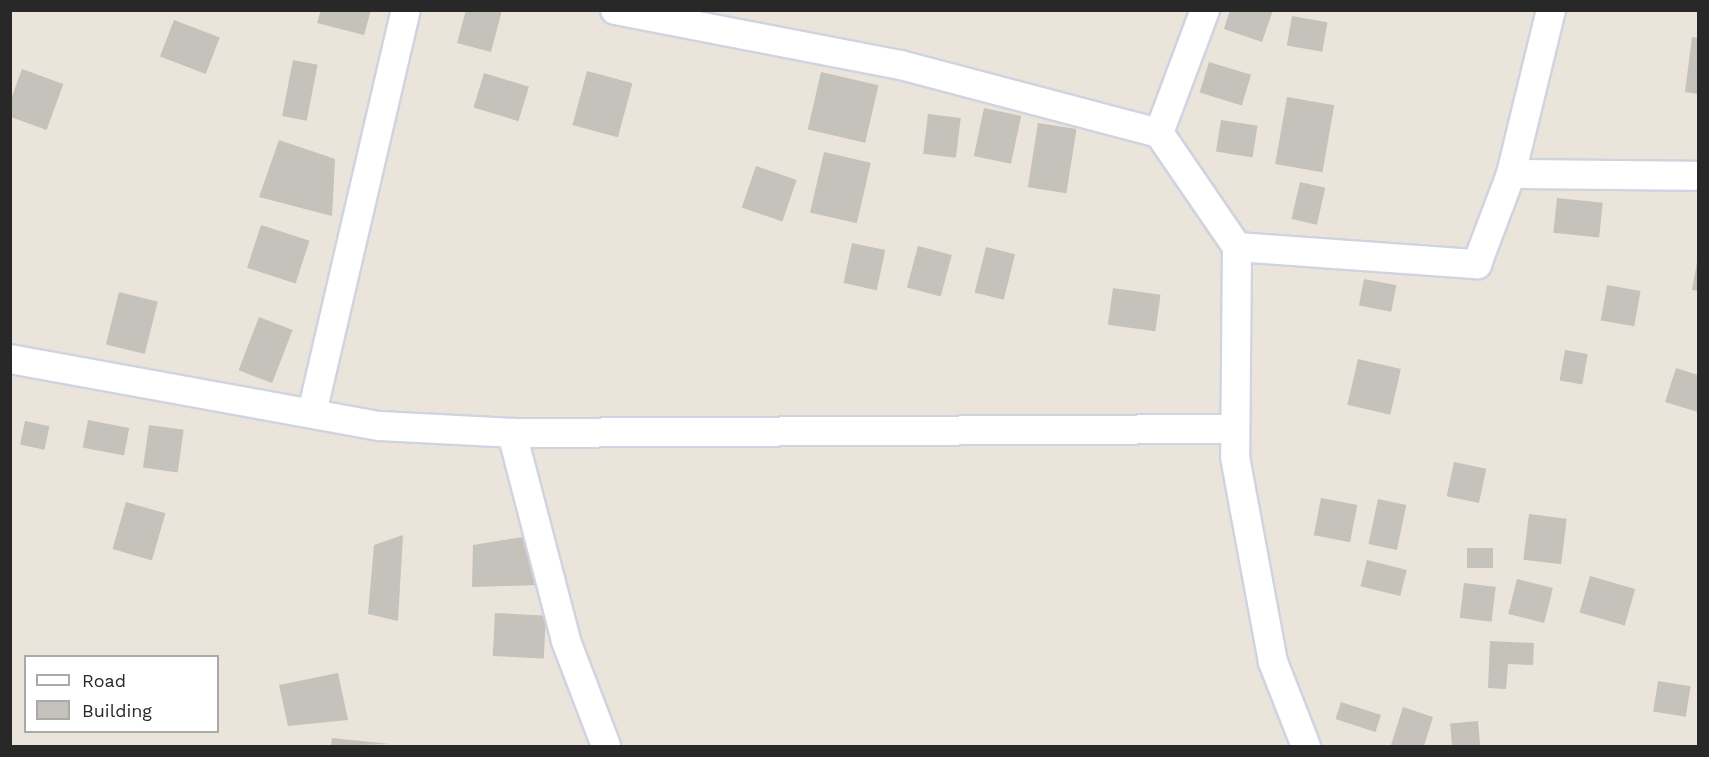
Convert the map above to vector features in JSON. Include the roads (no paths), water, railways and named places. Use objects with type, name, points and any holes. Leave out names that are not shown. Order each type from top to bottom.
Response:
[{"type":"street","points":[[312,413],[406,10]]},
{"type":"street","points":[[615,10],[901,65],[1159,133],[1237,247],[1235,457],[1273,662],[1306,747]]},
{"type":"street","points":[[1159,133],[1205,10]]},
{"type":"street","points":[[1237,247],[1477,264],[1511,174],[1551,10]]},
{"type":"street","points":[[1511,174],[1698,176]]},
{"type":"street","points":[[10,359],[380,426],[512,433],[1235,429]]},
{"type":"street","points":[[512,433],[566,641],[606,747]]}]
